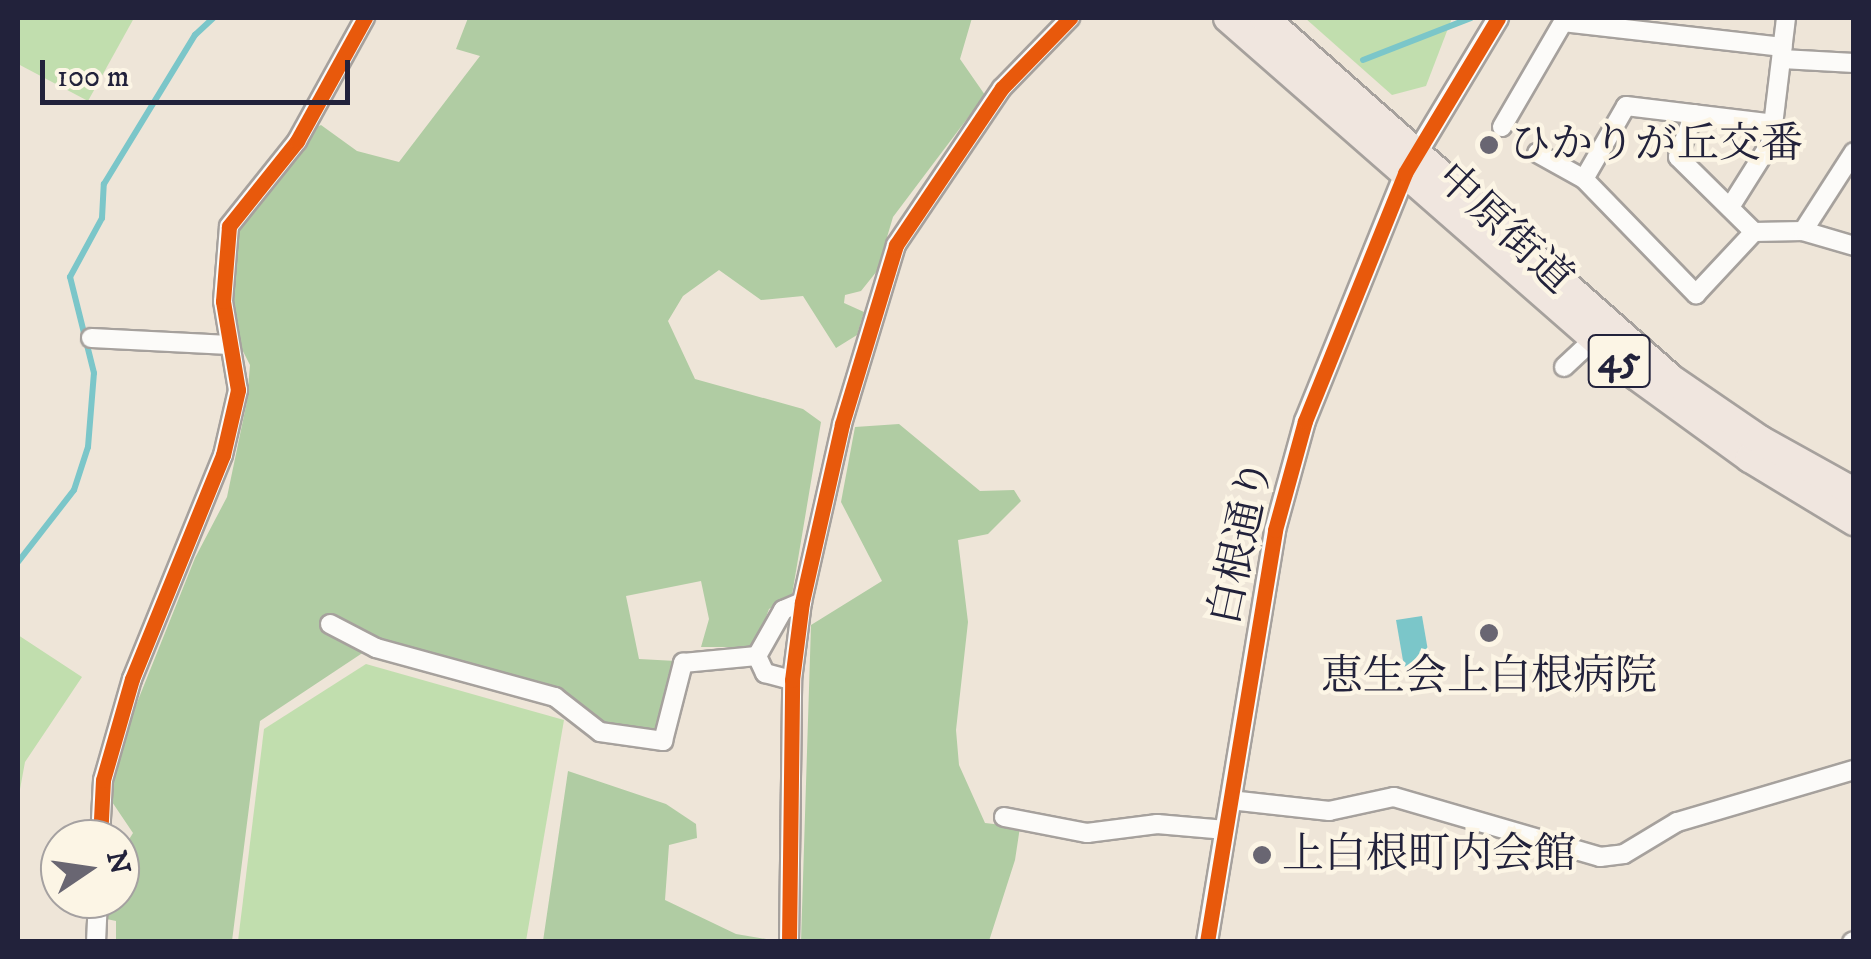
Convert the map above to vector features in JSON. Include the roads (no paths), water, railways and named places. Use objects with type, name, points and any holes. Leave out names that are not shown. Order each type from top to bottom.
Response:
[{"type":"main road","name":"中原街道","points":[[1228,18],[1412,161],[1671,379],[1760,440],[1854,492]]},
{"type":"main road","name":"中原街道","points":[[1264,18],[1594,339],[1750,458],[1854,521]]},
{"type":"street","points":[[101,819],[103,780],[132,679],[224,456],[238,390],[223,301],[230,226],[298,141],[365,18]]},
{"type":"street","points":[[789,942],[792,680],[802,602],[842,424],[896,244],[1002,88],[1070,18]]},
{"type":"street","name":"白根通り","points":[[1207,942],[1276,530],[1306,421],[1412,161],[1498,18]]},
{"type":"street","points":[[1732,204],[1772,142],[1786,18]]},
{"type":"street","points":[[1502,126],[1562,20],[1854,63]]},
{"type":"street","points":[[1584,178],[1626,106],[1775,124]]},
{"type":"street","points":[[1694,114],[1678,157],[1732,204],[1754,232]]},
{"type":"street","points":[[1803,230],[1854,152]]},
{"type":"street","points":[[1537,153],[1584,178],[1696,294],[1754,232],[1803,230],[1854,246]]},
{"type":"street","points":[[91,338],[230,345]]},
{"type":"street","points":[[1564,367],[1594,339]]},
{"type":"street","points":[[757,656],[783,610],[802,602]]},
{"type":"street","points":[[330,624],[376,648],[555,697],[600,732],[663,742],[683,663],[757,656]]},
{"type":"street","points":[[757,656],[766,673],[792,680]]},
{"type":"street","points":[[1230,800],[1330,811],[1394,797],[1600,857],[1624,854],[1677,822],[1854,770]]},
{"type":"street","points":[[1004,817],[1088,834],[1157,824],[1226,830]]},
{"type":"water","points":[[1422,616],[1432,674],[1406,678],[1396,620]]},
{"type":"waterway","points":[[18,562],[74,490],[88,447],[94,373],[70,277],[102,218],[104,184],[195,35],[213,18]]},
{"type":"waterway","points":[[1363,60],[1471,18]]},
{"type":"place","name":"ひかりが丘交番","points":[[1489,145]]},
{"type":"place","name":"恵生会上白根病院","points":[[1489,633]]},
{"type":"place","name":"上白根町内会館","points":[[1262,855]]}]
